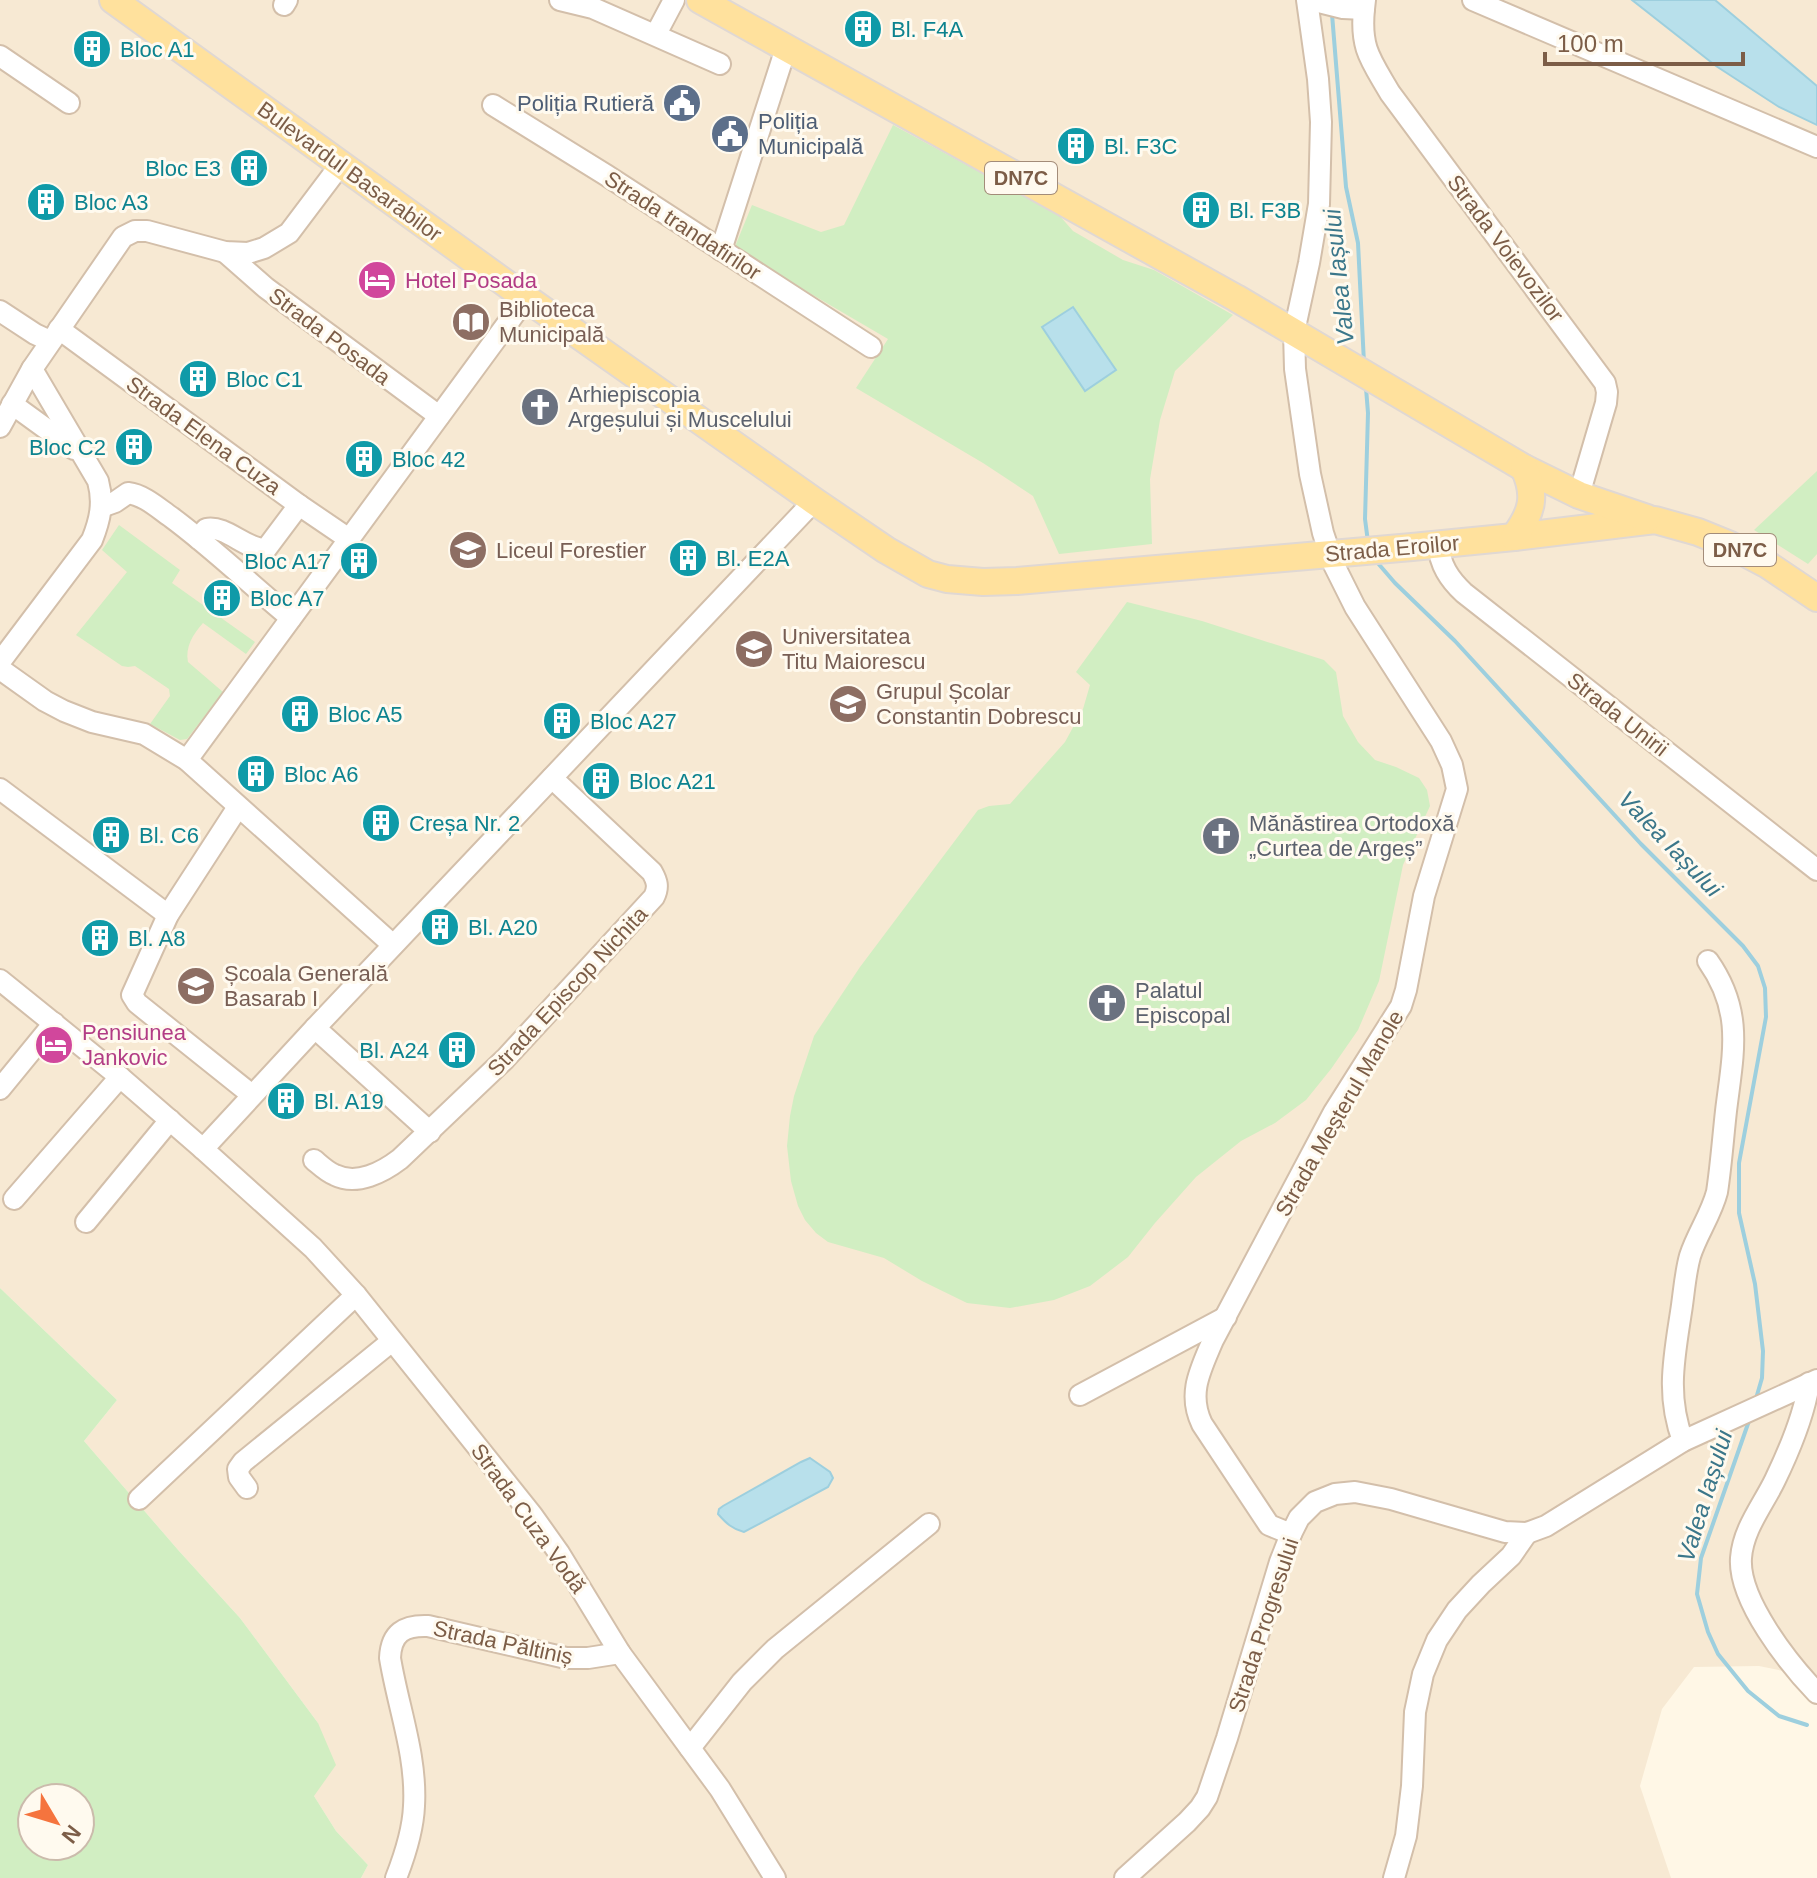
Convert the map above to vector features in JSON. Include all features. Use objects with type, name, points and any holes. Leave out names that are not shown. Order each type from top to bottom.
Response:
[{"type":"main road","name":"Bulevardul Basarabilor","points":[[113,0],[814,501],[913,567],[947,579]]},
{"type":"main road","name":"DN7C","points":[[700,0],[1135,241],[1524,468],[1579,495],[1655,520]]},
{"type":"main road","points":[[1514,537],[1528,515],[1532,501],[1531,484],[1524,468]]},
{"type":"main road","name":"Strada Eroilor","points":[[947,579],[967,582],[1017,581],[1425,546],[1655,520],[1730,545],[1768,565],[1817,598]]},
{"type":"street","points":[[560,0],[593,8],[720,64]]},
{"type":"street","points":[[656,34],[674,0]]},
{"type":"street","points":[[1473,0],[1817,147]]},
{"type":"street","points":[[1294,332],[1319,204],[1321,122],[1314,1],[1357,6]]},
{"type":"street","name":"Strada Voievozilor","points":[[1357,6],[1369,58],[1390,93],[1605,383],[1606,403],[1579,495]]},
{"type":"street","points":[[721,250],[786,48]]},
{"type":"street","points":[[0,56],[69,103]]},
{"type":"street","name":"Strada trandafirilor","points":[[493,105],[871,347]]},
{"type":"street","points":[[0,427],[32,369],[123,237],[135,231],[147,231],[225,252],[248,253],[277,242],[289,233],[341,164]]},
{"type":"street","name":"Strada Posada","points":[[225,252],[266,288],[439,416]]},
{"type":"street","points":[[187,760],[526,298]]},
{"type":"street","name":"Strada Elena Cuza","points":[[0,311],[35,334],[55,335],[349,539]]},
{"type":"street","name":"Strada Meșterul Manole","points":[[1291,1534],[1269,1525],[1202,1424],[1194,1399],[1198,1376],[1334,1112],[1401,1006],[1424,896],[1457,789],[1452,765],[1441,741],[1358,611],[1337,553],[1310,474],[1295,369],[1294,332]]},
{"type":"street","points":[[0,662],[92,540],[101,507],[98,481],[32,369]]},
{"type":"street","points":[[12,404],[84,456]]},
{"type":"street","points":[[101,507],[128,493],[135,494],[199,539],[291,618]]},
{"type":"street","points":[[203,1149],[814,501]]},
{"type":"street","points":[[199,539],[206,529],[214,528],[261,550],[266,549],[299,505]]},
{"type":"street","name":"Strada Unirii","points":[[1425,546],[1464,593],[1817,870]]},
{"type":"street","points":[[0,669],[64,711],[92,722],[144,734],[187,760],[393,945]]},
{"type":"street","name":"Strada Episcop Nichita","points":[[314,1160],[335,1176],[347,1178],[368,1177],[400,1159],[505,1059],[654,897],[658,889],[652,872],[552,778]]},
{"type":"street","points":[[0,789],[168,915]]},
{"type":"street","points":[[238,807],[168,915],[132,995],[134,1000],[252,1095]]},
{"type":"street","points":[[1683,1441],[1675,1421],[1672,1400],[1673,1371],[1690,1255],[1713,1208],[1717,1192],[1733,1058],[1729,1000],[1708,961]]},
{"type":"street","name":"Strada Cuza Vodă","points":[[0,980],[203,1149],[313,1248],[356,1295],[532,1515],[620,1653],[736,1813],[775,1878]]},
{"type":"street","points":[[0,1089],[54,1023]]},
{"type":"street","points":[[315,1028],[430,1132]]},
{"type":"street","points":[[14,1199],[120,1077]]},
{"type":"street","points":[[86,1222],[170,1120]]},
{"type":"street","points":[[139,1499],[356,1295]]},
{"type":"street","points":[[1080,1395],[1226,1317]]},
{"type":"street","points":[[247,1488],[239,1477],[238,1469],[243,1462],[392,1341]]},
{"type":"street","points":[[1394,1878],[1406,1836],[1415,1712],[1423,1674],[1437,1640],[1457,1610],[1511,1556],[1527,1533],[1546,1526],[1683,1441],[1813,1381]]},
{"type":"street","points":[[1813,1381],[1775,1481],[1746,1535],[1741,1558],[1747,1590],[1762,1620],[1777,1646],[1817,1693]]},
{"type":"street","name":"Strada Progresului","points":[[1125,1878],[1187,1822],[1207,1797],[1280,1562],[1299,1518],[1315,1502],[1335,1494],[1355,1492],[1391,1499],[1505,1532],[1527,1533]]},
{"type":"street","points":[[690,1748],[742,1682],[775,1649],[929,1524]]},
{"type":"street","name":"Strada Păltiniș","points":[[396,1878],[409,1836],[414,1788],[390,1658],[397,1634],[412,1626],[428,1626],[566,1658],[620,1653]]},
{"type":"shaded area","points":[[0,0],[1817,0],[1817,1678],[1759,1666],[1694,1667],[1662,1709],[1640,1786],[1671,1878],[361,1878],[368,1865],[336,1831],[314,1796],[318,1723],[240,1618],[84,1441],[117,1400],[0,1288]]},
{"type":"green space","points":[[893,125],[1059,215],[1073,231],[1123,260],[1154,270],[1233,315],[1175,371],[1160,420],[1150,479],[1152,544],[1059,554],[1033,496],[856,388],[888,339],[734,249],[752,205],[821,232],[844,225]]},
{"type":"green space","points":[[1817,471],[1817,554],[1808,564],[1754,530]]},
{"type":"green space","points":[[119,525],[180,570],[172,583],[255,642],[246,654],[203,623],[196,632],[189,646],[188,662],[223,692],[187,739],[180,740],[150,724],[170,696],[169,689],[135,666],[122,666],[76,635],[127,572],[102,550]]},
{"type":"green space","points":[[1127,602],[1202,621],[1324,660],[1336,672],[1343,716],[1358,742],[1375,760],[1419,778],[1427,790],[1430,806],[1403,865],[1379,981],[1358,1030],[1306,1100],[1275,1123],[1241,1141],[1196,1177],[1128,1257],[1090,1286],[1054,1300],[1010,1308],[967,1303],[884,1258],[828,1242],[805,1220],[791,1181],[787,1146],[794,1096],[814,1036],[860,967],[978,810],[1010,804],[1065,742],[1083,709],[1090,685],[1076,672]]},
{"type":"green space","points":[[0,1288],[117,1400],[84,1441],[240,1618],[318,1723],[336,1765],[314,1796],[336,1831],[368,1865],[361,1878],[0,1878]]},
{"type":"water","points":[[1632,0],[1715,0],[1817,86],[1817,125],[1779,107],[1716,66]]},
{"type":"water","points":[[1073,307],[1116,370],[1085,391],[1042,327]]},
{"type":"water","points":[[810,1458],[830,1472],[833,1478],[828,1487],[744,1532],[718,1514],[723,1506]]},
{"type":"waterway","name":"Valea Iașului","points":[[1332,14],[1346,187],[1358,243],[1364,363]]},
{"type":"waterway","name":"Valea Iașului","points":[[1366,388],[1365,519],[1368,542]]},
{"type":"waterway","name":"Valea Iașului","points":[[1376,561],[1455,641],[1641,844],[1743,946],[1758,966],[1765,988],[1766,1017],[1739,1163],[1739,1213],[1755,1284],[1763,1351],[1762,1378],[1755,1402]]},
{"type":"waterway","name":"Valea Iașului","points":[[1750,1418],[1701,1558],[1697,1594],[1718,1654],[1748,1691],[1779,1716],[1807,1725]]},
{"type":"place","name":"Bl. F4A","points":[[863,29]]},
{"type":"place","name":"Bloc A1","points":[[92,49]]},
{"type":"place","name":"Poliția Rutieră","points":[[682,103]]},
{"type":"place","name":"Poliția Municipală","points":[[730,134]]},
{"type":"place","name":"Bl. F3C","points":[[1076,146]]},
{"type":"place","name":"Bloc E3","points":[[249,168]]},
{"type":"place","name":"Bloc A3","points":[[46,202]]},
{"type":"place","name":"Bl. F3B","points":[[1201,210]]},
{"type":"place","name":"Hotel Posada","points":[[377,280]]},
{"type":"place","name":"Biblioteca Municipală","points":[[471,322]]},
{"type":"place","name":"Bloc C1","points":[[198,379]]},
{"type":"place","name":"Arhiepiscopia Argeșului și Muscelului","points":[[540,407]]},
{"type":"place","name":"Bloc C2","points":[[134,447]]},
{"type":"place","name":"Bloc 42","points":[[364,459]]},
{"type":"place","name":"Liceul Forestier","points":[[468,550]]},
{"type":"place","name":"Bl. E2A","points":[[688,558]]},
{"type":"place","name":"Bloc A17","points":[[359,561]]},
{"type":"place","name":"Bloc A7","points":[[222,598]]},
{"type":"place","name":"Universitatea Titu Maiorescu","points":[[754,649]]},
{"type":"place","name":"Grupul Școlar Constantin Dobrescu","points":[[848,704]]},
{"type":"place","name":"Bloc A5","points":[[300,714]]},
{"type":"place","name":"Bloc A27","points":[[562,721]]},
{"type":"place","name":"Bloc A6","points":[[256,774]]},
{"type":"place","name":"Bloc A21","points":[[601,781]]},
{"type":"place","name":"Creșa Nr. 2","points":[[381,823]]},
{"type":"place","name":"Bl. C6","points":[[111,835]]},
{"type":"place","name":"Mănăstirea Ortodoxă „Curtea de Argeș”","points":[[1221,836]]},
{"type":"place","name":"Bl. A20","points":[[440,927]]},
{"type":"place","name":"Bl. A8","points":[[100,938]]},
{"type":"place","name":"Școala Generală Basarab I","points":[[196,986]]},
{"type":"place","name":"Palatul Episcopal","points":[[1107,1003]]},
{"type":"place","name":"Pensiunea Jankovic","points":[[54,1045]]},
{"type":"place","name":"Bl. A24","points":[[457,1050]]},
{"type":"place","name":"Bl. A19","points":[[286,1101]]}]
